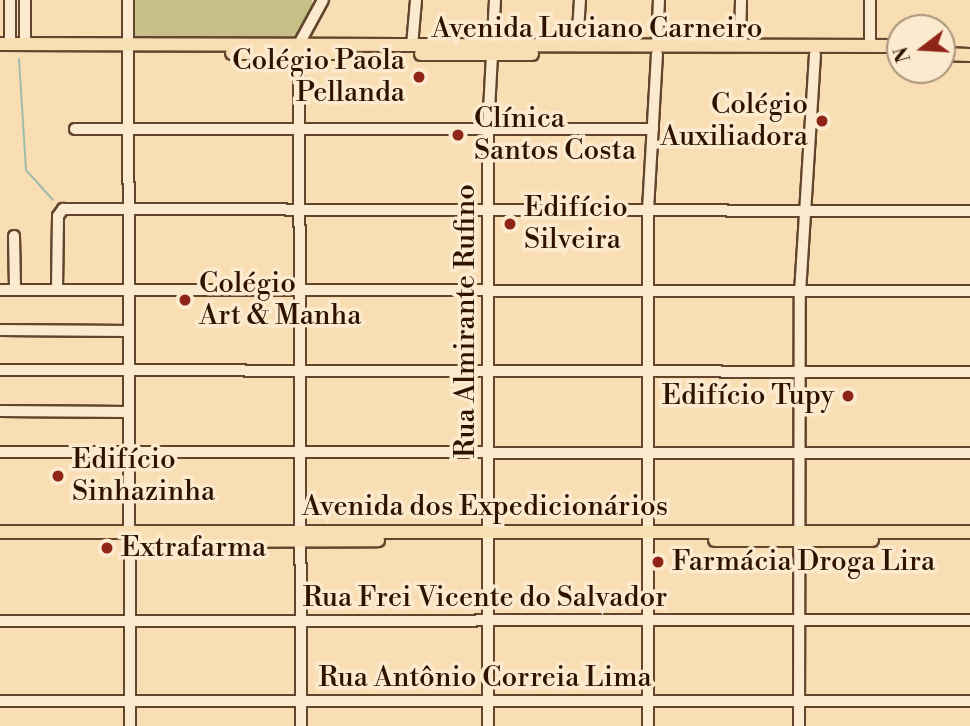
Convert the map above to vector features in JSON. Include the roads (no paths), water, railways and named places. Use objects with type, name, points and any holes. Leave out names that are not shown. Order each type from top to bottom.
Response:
[{"type":"main road","name":"Avenida Luciano Carneiro","points":[[13,48],[657,49],[740,45],[886,46]]},
{"type":"main road","name":"Avenida Luciano Carneiro","points":[[367,49],[412,46],[491,49],[577,46],[886,54]]},
{"type":"main road","name":"Avenida dos Expedicionários","points":[[0,532],[130,537]]},
{"type":"main road","name":"Avenida dos Expedicionários","points":[[0,540],[301,536],[799,536],[970,532]]},
{"type":"main road","name":"Avenida dos Expedicionários","points":[[799,536],[970,540]]},
{"type":"street","points":[[10,0],[13,48]]},
{"type":"street","points":[[13,48],[25,0]]},
{"type":"street","points":[[128,0],[130,726]]},
{"type":"street","points":[[301,726],[300,49],[323,0]]},
{"type":"street","points":[[412,46],[416,0]]},
{"type":"street","name":"Rua Almirante Rufino","points":[[488,726],[488,129],[495,0]]},
{"type":"street","points":[[577,46],[580,0]]},
{"type":"street","points":[[648,726],[648,210],[659,0]]},
{"type":"street","points":[[740,45],[741,0]]},
{"type":"street","points":[[870,0],[870,46]]},
{"type":"street","points":[[799,726],[800,293],[815,54]]},
{"type":"street","points":[[75,129],[653,129]]},
{"type":"street","points":[[57,289],[58,216],[68,208],[970,211]]},
{"type":"street","points":[[14,236],[15,290]]},
{"type":"street","points":[[0,290],[648,290],[800,293],[970,291]]},
{"type":"street","points":[[0,330],[129,331]]},
{"type":"street","points":[[0,370],[648,369],[970,372]]},
{"type":"street","points":[[0,411],[129,412]]},
{"type":"street","points":[[0,452],[970,453]]},
{"type":"street","name":"Rua Frei Vicente do Salvador","points":[[0,621],[488,618],[649,621],[970,620]]},
{"type":"street","name":"Rua Antônio Correia Lima","points":[[0,701],[648,702],[799,698],[970,701]]},
{"type":"waterway","points":[[19,59],[26,170],[53,200]]},
{"type":"place","name":"Colégio Paola Pellanda","points":[[419,77]]},
{"type":"place","name":"Colégio Auxiliadora","points":[[822,121]]},
{"type":"place","name":"Clínica Santos Costa","points":[[458,135]]},
{"type":"place","name":"Edifício Silveira","points":[[510,224]]},
{"type":"place","name":"Colégio Art & Manha","points":[[185,300]]},
{"type":"place","name":"Edifício Tupy","points":[[848,396]]},
{"type":"place","name":"Edifício Sinhazinha","points":[[58,476]]},
{"type":"place","name":"Extrafarma","points":[[107,548]]},
{"type":"place","name":"Farmácia Droga Lira","points":[[658,562]]}]
